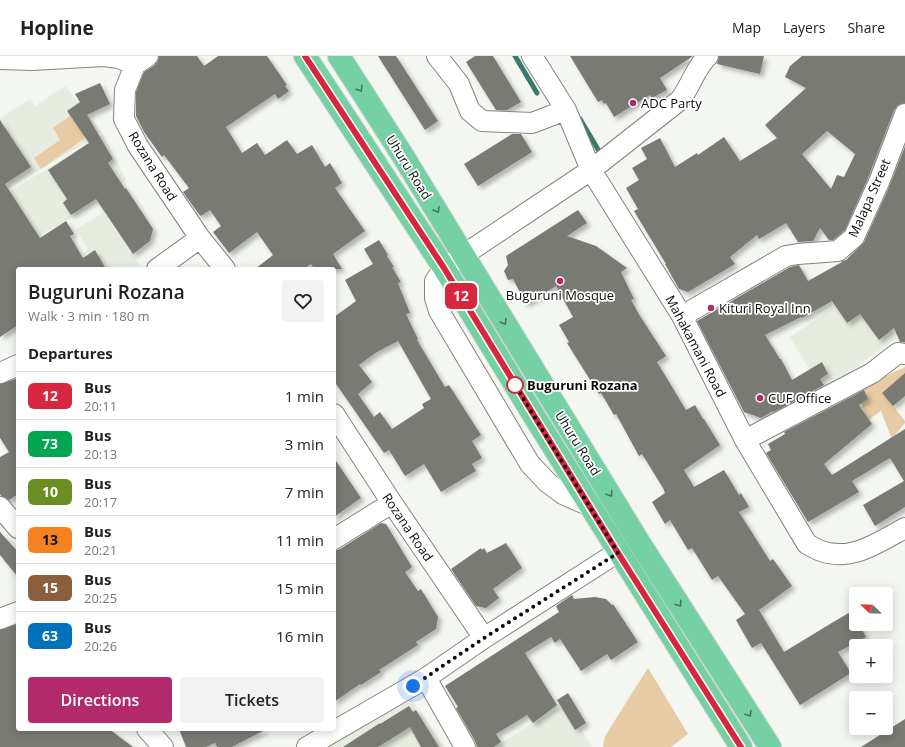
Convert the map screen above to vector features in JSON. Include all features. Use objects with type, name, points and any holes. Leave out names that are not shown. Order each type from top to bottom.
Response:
[{"type":"main road","name":"Uhuru Road","points":[[305,56],[444,268],[618,553],[741,747]]},
{"type":"main road","name":"Uhuru Road","points":[[339,56],[403,156],[637,539],[770,747]]},
{"type":"street","points":[[0,59],[32,60],[103,56],[141,60]]},
{"type":"street","name":"Mahakamani Road","points":[[532,56],[566,110],[591,170],[682,316],[745,440],[807,544],[821,551],[836,554],[850,554],[869,548],[905,528]]},
{"type":"street","points":[[444,268],[591,170],[680,100],[689,88],[694,74],[708,56]]},
{"type":"street","points":[[440,57],[459,84],[470,111],[482,121],[532,123],[566,110]]},
{"type":"street","name":"Rozana Road","points":[[141,60],[125,90],[124,119],[138,146],[200,238],[223,267]]},
{"type":"street","name":"Malapa Street","points":[[682,316],[786,256],[838,251],[849,242],[854,237],[879,182],[905,114]]},
{"type":"street","points":[[161,267],[200,238]]},
{"type":"street","points":[[745,440],[872,373],[898,353],[905,354]]},
{"type":"street","points":[[0,373],[16,366]]},
{"type":"street","name":"Rozana Road","points":[[336,417],[392,503],[484,638]]},
{"type":"street","points":[[336,538],[392,503]]},
{"type":"street","points":[[8,507],[16,524]]},
{"type":"street","points":[[336,730],[426,678],[484,638],[618,553],[637,539]]},
{"type":"street","points":[[0,619],[16,613]]},
{"type":"street","points":[[426,678],[465,747]]},
{"type":"street","points":[[149,731],[163,747]]},
{"type":"street","points":[[307,747],[335,731]]},
{"type":"shaded area","points":[[65,86],[102,133],[8,189],[11,191],[103,134],[126,180],[87,209],[41,235],[51,251],[22,267],[18,267],[0,178],[7,187],[0,176],[0,118],[30,99],[35,106]]},
{"type":"shaded area","points":[[70,116],[85,138],[41,169],[34,158],[60,140],[53,128]]},
{"type":"shaded area","points":[[103,213],[130,254],[132,253],[140,266],[92,267],[83,253],[88,250],[76,229]]},
{"type":"shaded area","points":[[860,289],[897,338],[822,391],[790,337]]},
{"type":"shaded area","points":[[905,367],[905,394],[893,406],[905,423],[892,439],[881,411],[867,421],[857,390],[881,369],[884,377]]},
{"type":"shaded area","points":[[648,668],[688,734],[671,747],[603,747],[605,736]]},
{"type":"shaded area","points":[[412,700],[445,747],[323,747],[365,723]]},
{"type":"shaded area","points":[[566,704],[592,747],[496,747],[507,739]]},
{"type":"building","points":[[159,56],[197,56],[204,66],[218,56],[267,56],[287,85],[285,86],[289,91],[278,99],[275,94],[226,127],[242,153],[257,143],[265,155],[287,140],[297,154],[312,145],[325,167],[330,163],[342,183],[335,188],[365,231],[333,254],[342,269],[336,269],[336,267],[313,267],[311,264],[306,267],[258,267],[273,255],[257,232],[229,253],[213,232],[221,226],[210,210],[201,216],[198,213],[183,192],[189,188],[164,155],[162,157],[144,132],[136,116],[136,92],[144,72],[155,65]]},
{"type":"building","points":[[378,56],[396,56],[438,121],[425,130]]},
{"type":"building","points":[[475,56],[493,56],[521,102],[507,110],[496,110],[466,62]]},
{"type":"building","points":[[570,56],[693,56],[660,78],[667,90],[652,98],[650,95],[614,117],[606,103],[604,104],[602,100],[598,102]]},
{"type":"building","points":[[719,56],[764,56],[760,74],[717,64]]},
{"type":"building","points":[[802,56],[905,56],[905,103],[898,105],[894,110],[868,178],[845,230],[833,240],[829,240],[820,228],[813,241],[798,242],[786,223],[759,239],[757,235],[730,257],[735,264],[688,292],[679,289],[666,264],[634,211],[638,209],[626,188],[639,180],[632,168],[647,159],[641,148],[660,138],[675,167],[697,153],[698,155],[724,137],[740,161],[777,138],[765,125],[806,88],[785,77],[790,66]],"holes":[[[827,131],[855,154],[844,177],[837,175],[831,189],[802,154]]]},
{"type":"building","points":[[100,83],[110,104],[87,115],[113,159],[108,163],[153,229],[150,241],[133,254],[96,199],[71,215],[63,203],[67,199],[48,170],[89,143],[67,111],[80,102],[75,94]]},
{"type":"building","points":[[0,120],[31,167],[5,184],[40,238],[66,221],[74,234],[70,236],[83,258],[95,250],[105,267],[16,267],[16,326],[0,337]]},
{"type":"building","points":[[512,134],[521,134],[532,152],[478,186],[464,164]]},
{"type":"building","points":[[905,146],[905,342],[900,342],[894,328],[879,340],[860,314],[847,323],[832,301],[802,318],[801,317],[765,335],[781,359],[792,380],[822,362],[828,374],[820,379],[824,385],[761,418],[744,412],[697,321],[790,267],[799,265],[808,281],[846,260],[864,242],[889,187]]},
{"type":"building","points":[[578,210],[587,223],[567,236],[596,246],[627,268],[621,272],[634,299],[631,300],[666,356],[657,362],[686,410],[695,405],[720,445],[684,470],[694,487],[724,470],[739,495],[741,493],[749,507],[739,512],[770,561],[773,559],[792,586],[759,610],[784,652],[849,613],[849,631],[863,631],[866,637],[862,639],[849,639],[849,646],[838,652],[849,670],[849,674],[800,705],[761,643],[752,648],[736,620],[745,614],[718,576],[712,580],[692,548],[688,550],[670,520],[665,524],[652,502],[665,493],[663,488],[642,454],[639,456],[616,414],[614,415],[601,393],[599,394],[567,343],[569,342],[559,325],[573,317],[556,286],[526,304],[513,279],[508,280],[504,271],[508,265],[506,256]]},
{"type":"building","points":[[379,240],[401,282],[398,283],[410,313],[406,314],[418,339],[417,340],[445,387],[449,385],[481,435],[472,441],[482,458],[472,464],[476,471],[441,492],[424,464],[405,476],[389,450],[384,453],[336,384],[336,316],[356,301],[345,280],[373,264],[364,249]],"holes":[[[398,341],[431,399],[422,404],[424,408],[392,429],[380,412],[374,417],[358,394],[372,382],[359,365],[377,352]]]},
{"type":"building","points":[[905,373],[905,396],[893,406],[882,393]]},
{"type":"building","points":[[16,379],[16,495],[9,500],[0,494],[0,457],[9,452],[0,438],[0,384]]},
{"type":"building","points":[[864,390],[868,399],[859,405],[872,424],[824,464],[832,475],[905,429],[905,507],[875,526],[863,505],[904,481],[890,458],[852,481],[859,492],[808,522],[766,453],[771,450],[768,444],[785,434],[784,432]]},
{"type":"building","points":[[336,461],[361,498],[336,516]]},
{"type":"building","points":[[381,523],[386,524],[412,567],[405,572],[418,591],[421,589],[438,617],[436,629],[416,642],[418,645],[379,670],[381,672],[336,701],[336,550]]},
{"type":"building","points":[[0,532],[16,550],[16,575],[0,555]]},
{"type":"building","points":[[506,543],[522,568],[493,589],[499,598],[486,608],[476,606],[451,569],[481,548],[482,550],[484,548],[487,553]]},
{"type":"building","points":[[572,595],[574,599],[595,597],[606,599],[612,605],[613,604],[638,642],[611,660],[607,654],[581,671],[560,639],[555,643],[551,637],[525,653],[557,705],[533,723],[527,715],[496,734],[501,742],[494,747],[477,747],[456,708],[458,707],[445,686],[559,612],[556,606]]},
{"type":"building","points":[[16,625],[16,731],[112,731],[133,747],[0,747],[0,630]]},
{"type":"building","points":[[568,693],[586,723],[575,730],[557,700]]},
{"type":"building","points":[[409,706],[413,712],[416,710],[439,747],[421,747],[410,727],[378,747],[343,747],[380,723]]},
{"type":"building","points":[[905,719],[905,747],[861,747],[880,735],[893,735],[893,727]]},
{"type":"building","points":[[180,731],[263,731],[232,747],[217,747],[215,743],[206,747],[186,747]]},
{"type":"waterway","points":[[515,56],[537,93]]},
{"type":"waterway","points":[[580,119],[599,151]]},
{"type":"bus line","name":"12","points":[[305,56],[444,268],[618,553],[741,747]]},
{"type":"place","name":"ADC Party","points":[[633,103]]},
{"type":"place","name":"Buguruni Mosque","points":[[560,281]]},
{"type":"place","name":"Kituri Royal Inn","points":[[711,308]]},
{"type":"place","name":"Buguruni Rozana","points":[[515,385]]},
{"type":"place","name":"CUF Office","points":[[760,398]]},
{"type":"route","points":[[413,686],[484,638],[618,553],[515,385]]}]
